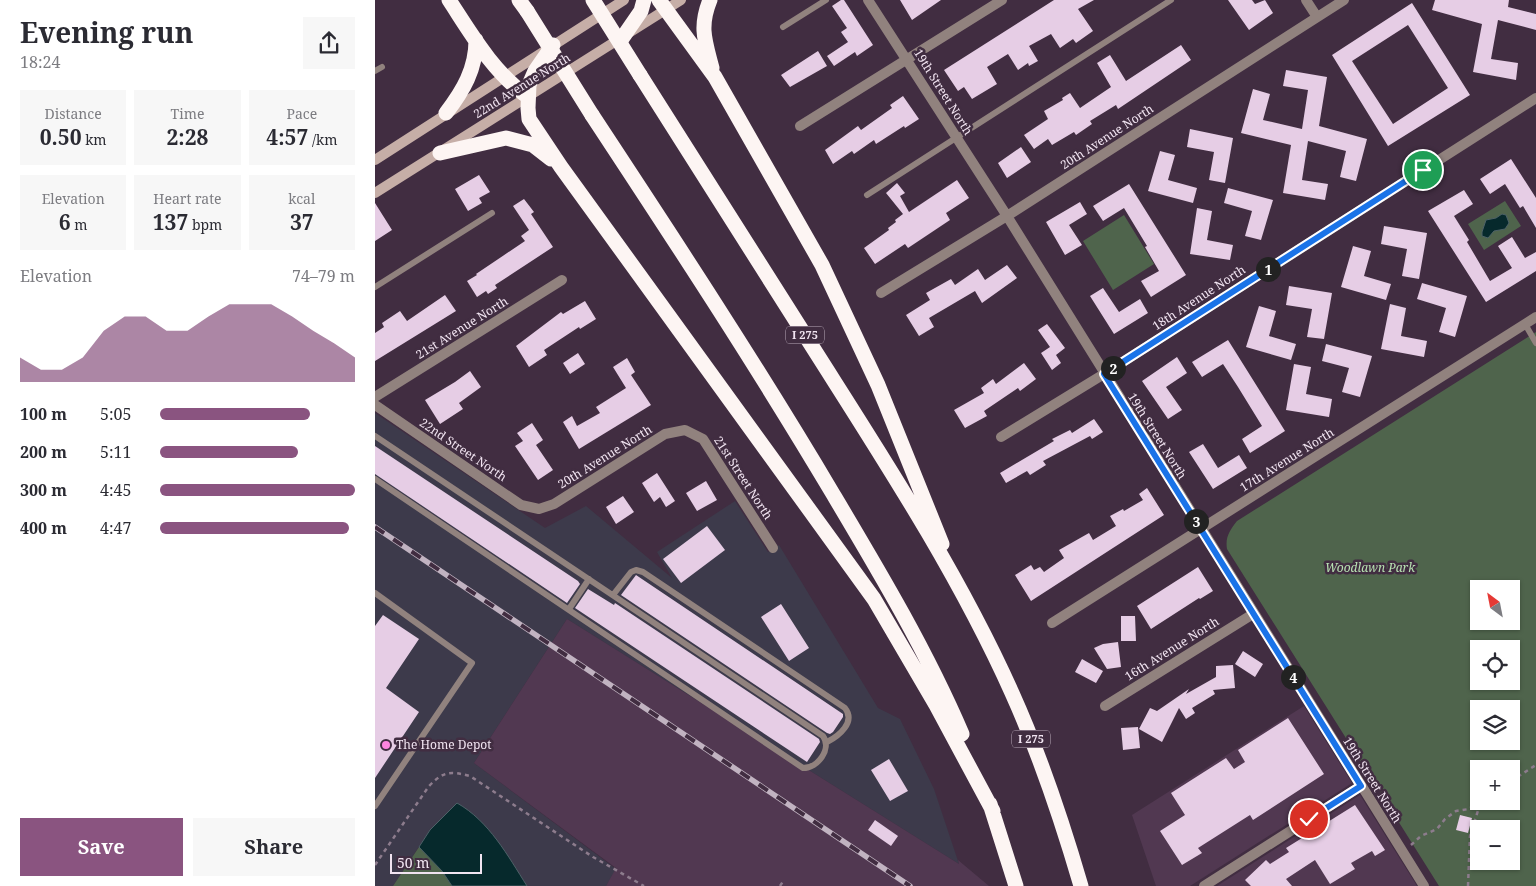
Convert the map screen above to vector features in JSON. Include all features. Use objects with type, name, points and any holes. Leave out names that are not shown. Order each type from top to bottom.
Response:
[{"type":"highway","points":[[449,0],[503,76],[527,97]]},
{"type":"highway","name":"I 275","points":[[593,0],[901,486],[964,599],[997,662],[1028,730],[1053,798],[1081,886]]},
{"type":"highway","points":[[621,40],[641,11],[644,0]]},
{"type":"highway","points":[[710,0],[705,13],[703,31],[715,77]]},
{"type":"highway","points":[[662,5],[715,77],[821,265],[850,322],[879,385],[964,599]]},
{"type":"highway","points":[[523,6],[797,434],[921,646],[946,698],[993,811],[1016,886]]},
{"type":"highway","points":[[446,113],[457,99],[473,70],[476,40]]},
{"type":"highway","points":[[553,45],[535,71],[527,97],[529,119],[561,167],[874,599],[936,705],[993,811]]},
{"type":"highway","points":[[440,153],[506,138],[533,144],[561,167]]},
{"type":"main road","name":"22nd Avenue North","points":[[375,160],[503,76],[625,0]]},
{"type":"main road","name":"22nd Avenue North","points":[[375,193],[621,40],[662,5],[681,0]]},
{"type":"street","name":"19th Street North","points":[[869,0],[1007,216],[1424,886]]},
{"type":"street","points":[[800,126],[1002,0]]},
{"type":"street","points":[[1306,0],[1317,17]]},
{"type":"street","name":"20th Avenue North","points":[[881,293],[1007,216],[1344,0]]},
{"type":"street","name":"18th Avenue North","points":[[1001,436],[1104,374],[1536,98]]},
{"type":"street","name":"21st Avenue North","points":[[375,397],[561,280]]},
{"type":"street","name":"17th Avenue North","points":[[1052,623],[1536,317]]},
{"type":"street","name":"22nd Street North","points":[[375,405],[521,505],[539,509]]},
{"type":"street","name":"20th Avenue North","points":[[539,509],[554,504],[665,434],[685,430]]},
{"type":"street","name":"21st Street North","points":[[685,430],[703,439],[773,548]]},
{"type":"street","name":"16th Avenue North","points":[[1105,706],[1253,614]]},
{"type":"street","points":[[1204,886],[1361,786]]},
{"type":"lane","points":[[783,28],[826,0]]},
{"type":"lane","points":[[867,195],[1171,0]]},
{"type":"lane","points":[[375,71],[382,67]]},
{"type":"lane","points":[[375,287],[492,213]]},
{"type":"lane","points":[[1525,324],[1536,343]]},
{"type":"lane","points":[[375,436],[823,736],[827,742],[827,748],[819,762],[811,768],[803,768],[375,479]]},
{"type":"lane","points":[[613,595],[631,572],[636,570],[643,572],[845,708],[849,714],[849,720],[844,729],[827,742]]},
{"type":"lane","points":[[569,609],[589,579]]},
{"type":"lane","points":[[375,593],[472,663],[375,806]]},
{"type":"path","points":[[1520,775],[1536,765]]},
{"type":"path","points":[[375,865],[429,786],[440,775],[455,772],[470,776],[593,858],[644,886]]},
{"type":"path","points":[[1403,852],[1421,836],[1437,829],[1445,819],[1456,811],[1470,809]]},
{"type":"path","points":[[1468,886],[1470,836],[1477,810]]},
{"type":"path","points":[[780,886],[784,880]]},
{"type":"shaded area","points":[[1502,214],[1506,215],[1509,223],[1505,229],[1494,231],[1488,238],[1482,236],[1486,220],[1496,218]]},
{"type":"shaded area","points":[[375,413],[545,528],[586,506],[672,578],[657,552],[735,501],[768,552],[779,545],[878,708],[900,719],[934,789],[959,864],[567,619],[474,763],[616,869],[606,886],[527,886],[491,833],[430,830],[393,886],[375,886]]},
{"type":"shaded area","points":[[567,619],[959,864],[958,860],[989,886],[606,886],[616,868],[474,763]]},
{"type":"shaded area","points":[[1304,706],[1352,783],[1190,886],[1156,886],[1132,815]]},
{"type":"shaded area","points":[[1360,795],[1417,886],[1217,886]]},
{"type":"shaded area","points":[[457,803],[479,819],[488,829],[505,851],[527,886],[452,886],[442,871],[419,847],[430,830]]},
{"type":"green space","points":[[1505,201],[1521,226],[1484,250],[1468,224]]},
{"type":"green space","points":[[1124,215],[1154,264],[1113,290],[1083,241]]},
{"type":"green space","name":"Woodlawn Park","points":[[1536,332],[1536,886],[1439,886],[1227,549],[1227,541],[1232,527],[1237,521]]},
{"type":"green space","points":[[419,847],[442,871],[452,886],[393,886]]},
{"type":"building","points":[[844,0],[873,45],[857,56],[855,52],[834,66],[827,56],[848,42],[841,32],[847,28],[832,6]]},
{"type":"building","points":[[900,0],[941,0],[912,20]]},
{"type":"building","points":[[1054,0],[1094,0],[1078,9],[1093,31],[1076,43],[1073,39],[1060,48],[1051,34],[1029,46],[1038,61],[1029,66],[1028,63],[1018,70],[1008,54],[987,67],[997,84],[972,99],[964,87],[958,91],[944,70]]},
{"type":"building","points":[[1228,0],[1252,0],[1255,4],[1265,0],[1273,13],[1249,30]]},
{"type":"building","points":[[1435,0],[1509,0],[1508,7],[1536,14],[1536,30],[1498,20],[1491,59],[1518,63],[1516,80],[1473,72],[1482,24],[1432,10]]},
{"type":"building","points":[[1412,3],[1470,95],[1388,146],[1332,55]],"holes":[[[1408,25],[1448,88],[1393,124],[1352,61]]]},
{"type":"building","points":[[1181,45],[1191,60],[1118,109],[1116,105],[1090,121],[1092,124],[1076,135],[1074,132],[1052,145],[1048,139],[1034,149],[1024,135],[1048,119],[1044,111],[1063,100],[1062,98],[1070,93],[1080,108],[1111,87],[1097,63],[1110,55],[1126,81]]},
{"type":"building","points":[[818,51],[827,66],[790,87],[781,75]]},
{"type":"building","points":[[1286,70],[1327,77],[1319,126],[1367,139],[1356,181],[1340,177],[1346,151],[1308,141],[1302,180],[1328,184],[1325,200],[1283,193],[1291,145],[1241,133],[1253,89],[1270,94],[1263,120],[1302,129],[1308,90],[1283,86]]},
{"type":"building","points":[[903,96],[919,119],[876,144],[874,140],[854,154],[852,151],[833,164],[825,150],[858,126],[861,130],[892,108],[890,105]]},
{"type":"building","points":[[1190,129],[1233,138],[1225,183],[1209,180],[1214,152],[1187,147]]},
{"type":"building","points":[[1021,147],[1031,162],[1007,178],[998,163]]},
{"type":"building","points":[[1160,151],[1175,155],[1168,180],[1197,188],[1193,203],[1148,191]]},
{"type":"building","points":[[1511,159],[1536,198],[1536,228],[1523,206],[1520,208],[1505,184],[1490,194],[1480,179]]},
{"type":"building","points":[[479,175],[490,192],[479,198],[482,203],[468,211],[455,189]]},
{"type":"building","points":[[957,180],[969,198],[946,213],[950,220],[908,248],[905,244],[875,264],[864,248],[889,230],[888,228],[896,222],[895,220],[903,214],[886,193],[897,183],[905,193],[900,196],[909,212]]},
{"type":"building","points":[[1129,184],[1186,275],[1151,297],[1141,281],[1159,271],[1145,247],[1147,246],[1124,208],[1103,221],[1093,206]]},
{"type":"building","points":[[1228,188],[1273,200],[1261,240],[1245,236],[1252,211],[1224,203]]},
{"type":"building","points":[[1464,190],[1473,204],[1454,216],[1490,281],[1512,268],[1498,246],[1512,237],[1525,258],[1536,252],[1536,271],[1486,302],[1428,211]]},
{"type":"building","points":[[524,199],[534,212],[531,214],[553,247],[495,285],[497,288],[488,294],[486,291],[477,297],[467,281],[525,241],[521,236],[529,230],[513,206]]},
{"type":"building","points":[[1080,202],[1087,214],[1069,225],[1082,245],[1065,255],[1046,222]]},
{"type":"building","points":[[375,203],[392,230],[375,241]]},
{"type":"building","points":[[1197,208],[1212,211],[1207,240],[1233,245],[1230,260],[1190,254]]},
{"type":"building","points":[[1384,226],[1427,233],[1419,279],[1402,276],[1407,249],[1381,244]]},
{"type":"building","points":[[1353,246],[1371,251],[1364,276],[1391,284],[1386,300],[1341,287]]},
{"type":"building","points":[[1007,265],[1017,278],[982,303],[975,291],[929,318],[934,327],[919,336],[906,315],[930,300],[926,293],[951,279],[955,285],[978,269],[985,280]]},
{"type":"building","points":[[1422,283],[1467,296],[1455,337],[1439,332],[1446,308],[1417,299]]},
{"type":"building","points":[[1289,286],[1332,293],[1324,339],[1307,337],[1312,309],[1286,305]]},
{"type":"building","points":[[1103,288],[1119,312],[1140,299],[1148,313],[1114,334],[1090,296]]},
{"type":"building","points":[[445,295],[456,311],[375,361],[375,333],[384,327],[382,323],[400,311],[407,321]]},
{"type":"building","points":[[585,301],[596,319],[580,329],[579,327],[544,350],[547,355],[529,367],[516,346],[561,312],[563,314]]},
{"type":"building","points":[[1390,304],[1406,308],[1401,336],[1427,341],[1424,357],[1381,349]]},
{"type":"building","points":[[1259,306],[1276,311],[1269,336],[1296,344],[1291,360],[1246,347]]},
{"type":"building","points":[[1047,324],[1065,348],[1056,355],[1061,363],[1052,370],[1041,353],[1050,347],[1038,330]]},
{"type":"building","points":[[1228,340],[1285,431],[1250,453],[1242,439],[1262,426],[1238,387],[1223,364],[1202,377],[1192,362]]},
{"type":"building","points":[[1326,344],[1372,356],[1360,397],[1342,392],[1349,368],[1322,361]]},
{"type":"building","points":[[578,353],[585,364],[570,374],[563,363]]},
{"type":"building","points":[[1177,357],[1187,373],[1166,387],[1182,410],[1168,419],[1142,381]]},
{"type":"building","points":[[627,358],[635,372],[631,375],[651,405],[579,449],[563,422],[572,416],[577,426],[600,413],[596,407],[626,388],[613,367]]},
{"type":"building","points":[[1024,363],[1036,379],[1020,391],[1018,388],[984,411],[987,416],[965,428],[954,410],[984,393],[981,388],[993,379],[996,384]]},
{"type":"building","points":[[1294,364],[1311,367],[1306,394],[1332,399],[1329,417],[1286,410]]},
{"type":"building","points":[[470,371],[481,387],[459,403],[463,409],[440,424],[425,400]]},
{"type":"building","points":[[1094,419],[1103,432],[1092,439],[1090,436],[1043,461],[1046,465],[1030,475],[1027,471],[1006,483],[1000,473],[1054,441],[1052,439],[1070,430],[1072,433]]},
{"type":"building","points":[[532,423],[543,440],[536,445],[553,470],[538,480],[515,446],[523,441],[517,433]]},
{"type":"building","points":[[1203,444],[1218,468],[1239,455],[1247,468],[1213,489],[1189,452]]},
{"type":"building","points":[[375,446],[578,581],[580,584],[567,603],[375,474]]},
{"type":"building","points":[[657,473],[675,501],[666,507],[660,497],[654,502],[642,483]]},
{"type":"building","points":[[706,481],[717,500],[697,511],[686,493]]},
{"type":"building","points":[[1147,488],[1164,515],[1031,601],[1015,575],[1031,565],[1034,570],[1040,567],[1044,572],[1064,558],[1059,550],[1089,533],[1093,540],[1116,526],[1110,516],[1123,509],[1124,511],[1143,500],[1139,494]]},
{"type":"building","points":[[623,496],[634,512],[616,524],[606,507]]},
{"type":"building","points":[[707,526],[725,550],[681,583],[663,559]]},
{"type":"building","points":[[1198,567],[1213,591],[1151,629],[1137,606]]},
{"type":"building","points":[[636,575],[843,714],[833,732],[827,733],[621,595]]},
{"type":"building","points":[[588,589],[614,605],[615,603],[819,739],[820,742],[807,762],[575,608]]},
{"type":"building","points":[[781,604],[809,648],[789,661],[761,617]]},
{"type":"building","points":[[383,615],[419,639],[386,688],[419,712],[375,778],[375,626]]},
{"type":"building","points":[[1121,616],[1135,616],[1136,641],[1121,641]]},
{"type":"building","points":[[1118,642],[1121,667],[1107,669],[1094,648],[1103,644]]},
{"type":"building","points":[[1243,651],[1263,664],[1255,677],[1235,664]]},
{"type":"building","points":[[1082,659],[1103,671],[1096,683],[1075,672]]},
{"type":"building","points":[[1233,665],[1235,688],[1213,690],[1215,694],[1192,708],[1195,713],[1186,719],[1179,708],[1162,742],[1139,729],[1150,708],[1157,711],[1189,689],[1186,694],[1216,677],[1216,666]]},
{"type":"building","points":[[1288,718],[1324,774],[1253,820],[1250,815],[1198,848],[1202,853],[1182,865],[1160,831],[1185,815],[1171,793],[1226,758],[1234,769],[1245,762],[1238,750]]},
{"type":"building","points":[[1138,727],[1140,748],[1123,750],[1121,728]]},
{"type":"building","points":[[889,759],[908,791],[890,801],[871,770]]},
{"type":"building","points":[[1355,805],[1385,850],[1375,856],[1372,851],[1351,863],[1355,869],[1330,884],[1315,860],[1286,879],[1292,886],[1251,886],[1245,880],[1266,860],[1270,864],[1289,852],[1286,848]]},
{"type":"building","points":[[1460,815],[1472,818],[1468,833],[1456,830]]},
{"type":"building","points":[[875,820],[898,836],[891,846],[868,830]]},
{"type":"railway","points":[[375,527],[910,886]]},
{"type":"place","name":"The Home Depot","points":[[386,745]]},
{"type":"route","points":[[1309,819],[1361,786],[1104,374],[1423,170]]}]
